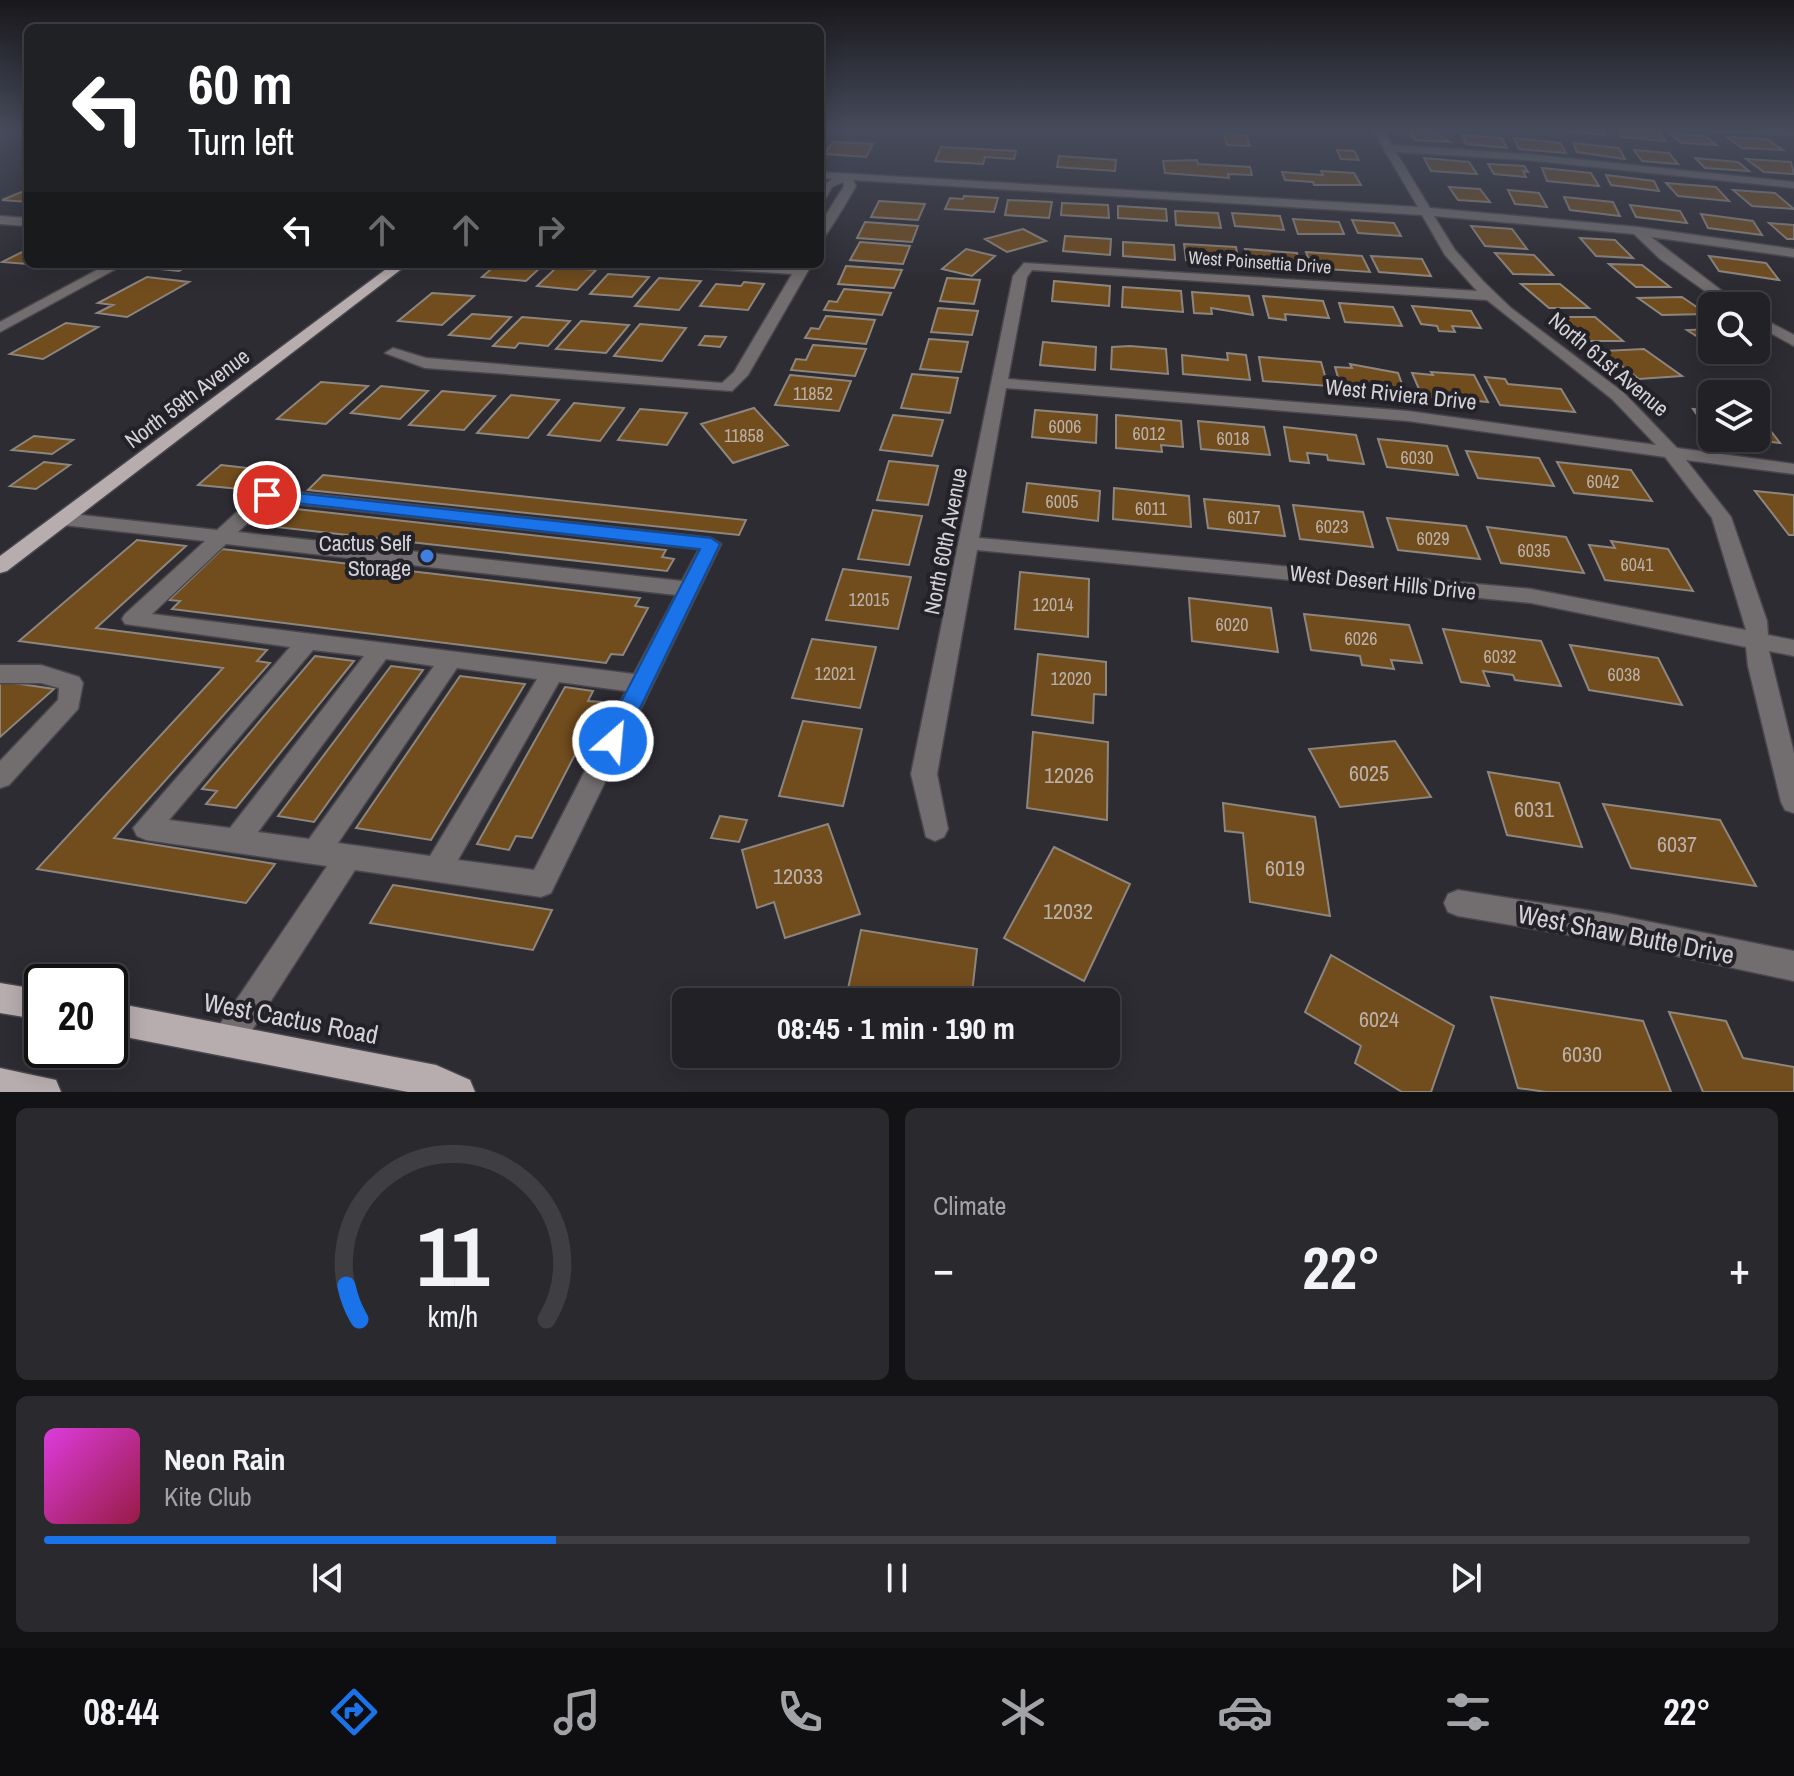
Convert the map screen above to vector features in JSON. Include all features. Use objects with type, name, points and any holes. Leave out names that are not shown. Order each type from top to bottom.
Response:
[{"type":"main road","name":"North 59th Avenue","points":[[0,566],[396,268]]},
{"type":"main road","points":[[0,998],[24,1002]]},
{"type":"main road","name":"West Cactus Road","points":[[128,1022],[436,1081],[458,1092]]},
{"type":"main road","points":[[0,1084],[44,1092]]},
{"type":"street","points":[[824,198],[827,185],[839,180]]},
{"type":"street","points":[[824,203],[843,200],[850,186],[847,180]]},
{"type":"street","points":[[896,180],[1424,211],[1638,231],[1794,253]]},
{"type":"street","name":"North 61st Avenue","points":[[1407,180],[1450,252],[1489,296],[1618,396],[1668,450],[1721,517],[1756,621],[1759,666],[1794,802]]},
{"type":"street","points":[[1746,180],[1794,185]]},
{"type":"street","points":[[0,220],[24,222]]},
{"type":"street","points":[[1638,231],[1665,256],[1715,292]]},
{"type":"street","name":"West Poinsettia Drive","points":[[1029,266],[1489,296]]},
{"type":"street","name":"North 60th Avenue","points":[[935,829],[924,774],[1020,276],[1029,266]]},
{"type":"street","points":[[0,328],[111,268]]},
{"type":"street","points":[[393,353],[425,363],[726,388],[740,375],[803,268]]},
{"type":"street","points":[[1770,327],[1794,341]]},
{"type":"street","name":"West Riviera Drive","points":[[1001,383],[1408,416],[1794,469]]},
{"type":"street","points":[[308,641],[146,828],[541,884],[689,589],[711,544],[267,495],[133,619],[381,650],[641,684]]},
{"type":"street","points":[[63,519],[689,589]]},
{"type":"street","name":"West Desert Hills Drive","points":[[968,543],[1531,596],[1794,648]]},
{"type":"street","points":[[236,841],[381,650]]},
{"type":"street","points":[[316,852],[451,659]]},
{"type":"street","points":[[437,870],[552,673]]},
{"type":"street","points":[[0,674],[41,674],[71,683],[70,703],[0,778]]},
{"type":"street","points":[[227,1041],[348,857]]},
{"type":"street","name":"West Shaw Butte Drive","points":[[1458,903],[1611,928],[1794,966]]},
{"type":"building","points":[[1285,180],[1358,180],[1361,185],[1314,185],[1313,182]]},
{"type":"building","points":[[1595,180],[1599,186],[1547,181]]},
{"type":"building","points":[[1608,180],[1654,181],[1659,191],[1611,185]]},
{"type":"building","points":[[1666,183],[1716,187],[1729,201],[1678,196]]},
{"type":"building","points":[[1449,187],[1480,189],[1490,202],[1458,200]]},
{"type":"building","points":[[1508,190],[1539,193],[1547,207],[1515,204]]},
{"type":"building","points":[[1733,190],[1775,193],[1794,209],[1752,206]]},
{"type":"building","points":[[24,191],[24,202],[2,200]]},
{"type":"building","points":[[964,196],[998,198],[994,212],[945,209],[950,198],[963,199]]},
{"type":"building","points":[[1564,197],[1613,202],[1620,216],[1570,210]]},
{"type":"building","points":[[1008,200],[1052,202],[1049,218],[1005,215]]},
{"type":"building","points":[[879,201],[925,204],[918,220],[871,217]]},
{"type":"building","points":[[1062,203],[1108,205],[1109,218],[1061,215]]},
{"type":"building","points":[[1630,205],[1680,211],[1687,223],[1636,217]]},
{"type":"building","points":[[1118,206],[1166,209],[1167,221],[1118,218]]},
{"type":"building","points":[[1175,211],[1218,213],[1221,228],[1176,225]]},
{"type":"building","points":[[1232,213],[1280,216],[1284,230],[1235,226]]},
{"type":"building","points":[[1701,214],[1753,221],[1762,235],[1708,228]]},
{"type":"building","points":[[1293,219],[1339,222],[1344,234],[1298,234]]},
{"type":"building","points":[[1352,220],[1394,223],[1401,236],[1358,233]]},
{"type":"building","points":[[865,222],[918,226],[912,242],[857,238]]},
{"type":"building","points":[[1769,223],[1794,225],[1794,239],[1787,239]]},
{"type":"building","points":[[1471,226],[1512,229],[1527,249],[1485,246]]},
{"type":"building","points":[[1023,229],[1046,241],[1007,252],[985,239]]},
{"type":"building","points":[[1065,236],[1111,239],[1110,255],[1063,251]]},
{"type":"building","points":[[1580,238],[1615,240],[1633,258],[1596,256]]},
{"type":"building","points":[[860,242],[910,246],[903,264],[850,260]]},
{"type":"building","points":[[1123,242],[1174,245],[1175,260],[1123,256]]},
{"type":"building","points":[[1184,244],[1236,247],[1239,264],[1186,260]]},
{"type":"building","points":[[966,249],[995,256],[972,276],[942,269]]},
{"type":"building","points":[[1245,249],[1297,253],[1301,267],[1249,263]]},
{"type":"building","points":[[24,251],[24,264],[2,262]]},
{"type":"building","points":[[1306,252],[1362,256],[1370,272],[1312,268]]},
{"type":"building","points":[[1495,253],[1534,255],[1553,275],[1513,274]]},
{"type":"building","points":[[1371,256],[1422,259],[1431,276],[1379,272]]},
{"type":"building","points":[[1709,256],[1766,263],[1779,280],[1719,271]]},
{"type":"building","points":[[1609,264],[1642,265],[1670,287],[1636,287]]},
{"type":"building","points":[[846,266],[902,270],[894,288],[838,284]]},
{"type":"building","points":[[151,268],[184,268],[179,271]]},
{"type":"building","points":[[492,268],[540,268],[526,281],[482,277]]},
{"type":"building","points":[[556,268],[596,270],[577,290],[537,286]]},
{"type":"building","points":[[608,274],[649,277],[632,297],[590,294]]},
{"type":"building","points":[[147,277],[189,282],[127,317],[97,313],[113,305],[98,303]]},
{"type":"building","points":[[659,278],[701,281],[679,310],[635,306]]},
{"type":"building","points":[[947,278],[980,280],[974,304],[940,301]]},
{"type":"building","points":[[1054,281],[1110,286],[1109,306],[1052,301]]},
{"type":"building","points":[[744,282],[764,284],[748,310],[700,306],[716,284],[741,286]]},
{"type":"building","points":[[1521,284],[1560,284],[1589,308],[1549,308]]},
{"type":"building","points":[[1123,287],[1181,291],[1183,312],[1122,307]]},
{"type":"building","points":[[844,289],[891,293],[882,315],[824,310],[829,301],[837,302]]},
{"type":"building","points":[[1192,292],[1249,296],[1253,315],[1211,308],[1212,314],[1194,313]]},
{"type":"building","points":[[432,293],[474,296],[442,325],[398,321]]},
{"type":"building","points":[[1263,296],[1323,301],[1329,318],[1285,314],[1286,320],[1269,318]]},
{"type":"building","points":[[1682,297],[1698,308],[1698,314],[1662,315],[1638,298]]},
{"type":"building","points":[[1339,303],[1393,307],[1402,326],[1345,322]]},
{"type":"building","points":[[1412,306],[1471,311],[1481,328],[1452,326],[1455,332],[1439,331],[1437,326],[1421,324]]},
{"type":"building","points":[[938,308],[978,311],[972,335],[931,332]]},
{"type":"building","points":[[472,314],[511,317],[490,339],[449,335]]},
{"type":"building","points":[[826,316],[875,320],[866,344],[805,338],[811,328],[819,329]]},
{"type":"building","points":[[522,317],[570,321],[548,346],[519,343],[515,348],[493,346]]},
{"type":"building","points":[[1559,317],[1595,317],[1623,341],[1586,341]]},
{"type":"building","points":[[581,321],[629,325],[606,353],[556,349]]},
{"type":"building","points":[[66,323],[98,327],[43,359],[10,354]]},
{"type":"building","points":[[640,324],[686,328],[662,361],[614,356]]},
{"type":"building","points":[[1687,330],[1698,330],[1698,337]]},
{"type":"building","points":[[705,336],[726,337],[720,347],[699,345]]},
{"type":"building","points":[[929,339],[968,342],[961,372],[920,369]]},
{"type":"building","points":[[1043,342],[1096,347],[1095,370],[1040,365]]},
{"type":"building","points":[[813,345],[866,349],[855,376],[791,370],[796,359],[806,360]]},
{"type":"building","points":[[1112,347],[1166,349],[1168,374],[1111,369]]},
{"type":"building","points":[[1644,349],[1682,376],[1639,379],[1602,351]]},
{"type":"building","points":[[1227,353],[1246,355],[1250,380],[1183,374],[1182,355],[1228,360]]},
{"type":"building","points":[[1259,357],[1321,362],[1328,386],[1263,381]]},
{"type":"building","points":[[1350,364],[1398,373],[1406,395],[1341,388],[1335,367],[1352,368]]},
{"type":"building","points":[[1431,372],[1474,375],[1488,402],[1422,396],[1412,373],[1433,375]]},
{"type":"building","points":[[912,374],[958,378],[950,413],[901,408]]},
{"type":"building","points":[[790,375],[851,381],[839,411],[775,405]]},
{"type":"building","points":[[1485,377],[1505,379],[1508,384],[1561,389],[1575,412],[1500,405]]},
{"type":"building","points":[[321,382],[368,386],[326,424],[277,419]]},
{"type":"building","points":[[381,386],[428,391],[400,419],[351,413]]},
{"type":"building","points":[[442,391],[495,396],[464,430],[409,425]]},
{"type":"building","points":[[511,395],[559,400],[528,438],[477,433]]},
{"type":"building","points":[[574,403],[624,408],[600,441],[548,435]]},
{"type":"building","points":[[754,408],[788,445],[733,463],[701,424]]},
{"type":"building","points":[[640,409],[687,413],[667,445],[618,440]]},
{"type":"building","points":[[1035,410],[1097,415],[1096,443],[1032,437]]},
{"type":"building","points":[[893,415],[943,420],[932,456],[880,450]]},
{"type":"building","points":[[1116,415],[1181,421],[1183,447],[1161,445],[1162,452],[1116,448]]},
{"type":"building","points":[[1198,421],[1264,427],[1270,455],[1201,449]]},
{"type":"building","points":[[1284,427],[1356,435],[1364,464],[1328,460],[1327,455],[1307,453],[1309,463],[1290,461]]},
{"type":"building","points":[[1770,430],[1780,443],[1770,442]]},
{"type":"building","points":[[34,436],[73,440],[52,454],[12,450]]},
{"type":"building","points":[[1378,439],[1447,446],[1458,475],[1387,467]]},
{"type":"building","points":[[1466,451],[1539,458],[1554,486],[1478,478]]},
{"type":"building","points":[[889,461],[938,466],[928,505],[877,500]]},
{"type":"building","points":[[44,462],[70,465],[36,489],[10,486]]},
{"type":"building","points":[[1557,462],[1631,470],[1652,501],[1574,493]]},
{"type":"building","points":[[221,465],[282,472],[277,475],[292,477],[281,487],[266,485],[260,491],[198,485]]},
{"type":"building","points":[[323,475],[746,520],[739,535],[308,490]]},
{"type":"building","points":[[1027,483],[1100,491],[1098,521],[1023,512]]},
{"type":"building","points":[[1114,488],[1189,496],[1191,527],[1113,519]]},
{"type":"building","points":[[1755,491],[1794,495],[1794,535],[1789,535]]},
{"type":"building","points":[[1204,499],[1279,506],[1285,536],[1208,528]]},
{"type":"building","points":[[1293,505],[1363,512],[1373,547],[1300,539]]},
{"type":"building","points":[[269,506],[666,550],[662,557],[674,559],[667,571],[249,524]]},
{"type":"building","points":[[873,510],[922,516],[909,565],[858,559]]},
{"type":"building","points":[[1387,518],[1466,526],[1480,559],[1398,550]]},
{"type":"building","points":[[1487,527],[1566,537],[1584,573],[1501,563]]},
{"type":"building","points":[[137,540],[186,546],[96,628],[267,650],[257,661],[270,663],[114,838],[275,864],[246,903],[37,869],[223,668],[19,641]]},
{"type":"building","points":[[1611,541],[1668,549],[1693,591],[1605,580],[1589,545],[1615,548]]},
{"type":"building","points":[[222,549],[640,598],[635,606],[648,608],[623,655],[611,654],[606,663],[172,609],[180,601],[169,600]]},
{"type":"building","points":[[843,569],[911,577],[898,629],[826,620]]},
{"type":"building","points":[[1020,572],[1089,579],[1088,637],[1015,629]]},
{"type":"building","points":[[1189,598],[1271,608],[1278,652],[1192,641]]},
{"type":"building","points":[[1304,614],[1409,625],[1422,663],[1391,660],[1394,669],[1362,665],[1360,656],[1311,650]]},
{"type":"building","points":[[1443,629],[1541,641],[1561,686],[1515,680],[1513,675],[1483,671],[1489,686],[1461,682]]},
{"type":"building","points":[[812,639],[876,647],[860,708],[792,698]]},
{"type":"building","points":[[1570,645],[1658,658],[1682,705],[1589,690]]},
{"type":"building","points":[[1038,654],[1106,662],[1106,695],[1094,694],[1093,723],[1032,715]]},
{"type":"building","points":[[315,656],[354,661],[236,808],[206,804],[217,791],[202,789]]},
{"type":"building","points":[[391,666],[423,670],[314,822],[278,816]]},
{"type":"building","points":[[460,676],[525,684],[431,840],[356,828]]},
{"type":"building","points":[[0,681],[54,689],[0,737]]},
{"type":"building","points":[[565,687],[593,691],[588,701],[602,702],[532,838],[516,836],[509,850],[477,844]]},
{"type":"building","points":[[803,721],[862,729],[843,806],[779,796]]},
{"type":"building","points":[[1033,732],[1108,742],[1107,820],[1027,808]]},
{"type":"building","points":[[1395,741],[1431,797],[1340,807],[1309,749]]},
{"type":"building","points":[[1488,772],[1559,783],[1582,847],[1507,835]]},
{"type":"building","points":[[1223,803],[1315,817],[1330,916],[1250,902],[1243,833],[1225,831]]},
{"type":"building","points":[[1603,804],[1720,820],[1756,886],[1631,868]]},
{"type":"building","points":[[720,816],[747,820],[739,842],[711,838]]},
{"type":"building","points":[[828,824],[860,914],[785,938],[774,902],[757,908],[742,850]]},
{"type":"building","points":[[1054,847],[1130,884],[1084,981],[1004,938]]},
{"type":"building","points":[[393,885],[552,910],[533,950],[370,923]]},
{"type":"building","points":[[861,930],[977,949],[973,988],[848,988]]},
{"type":"building","points":[[1331,955],[1454,1026],[1431,1092],[1402,1092],[1355,1063],[1361,1046],[1305,1012]]},
{"type":"building","points":[[1491,997],[1643,1021],[1671,1092],[1546,1092],[1518,1088]]},
{"type":"building","points":[[1669,1012],[1726,1021],[1743,1058],[1794,1067],[1794,1092],[1703,1092]]},
{"type":"place","name":"Cactus Self Storage","points":[[427,556]]},
{"type":"route","points":[[267,495],[711,544],[613,741]]}]
